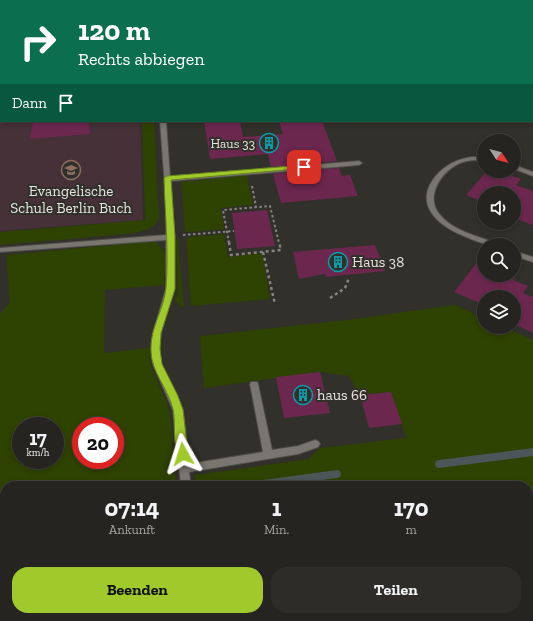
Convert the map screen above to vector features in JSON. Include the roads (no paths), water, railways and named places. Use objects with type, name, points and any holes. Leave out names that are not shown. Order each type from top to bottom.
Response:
[{"type":"lane","points":[[164,122],[170,236],[170,289],[157,333],[155,349],[157,364],[173,396],[178,410],[185,481]]},
{"type":"lane","points":[[477,159],[470,159],[454,164],[442,174],[431,188],[429,200],[432,209],[439,218],[462,233],[477,239]]},
{"type":"lane","points":[[167,178],[359,163]]},
{"type":"lane","points":[[521,170],[533,174]]},
{"type":"lane","points":[[0,250],[170,236]]},
{"type":"lane","points":[[521,256],[533,260]]},
{"type":"lane","points":[[254,384],[268,455]]},
{"type":"lane","points":[[184,469],[298,450],[316,444]]},
{"type":"waterway","points":[[439,464],[533,452]]},
{"type":"waterway","points":[[285,481],[337,474]]},
{"type":"place","name":"Haus 33","points":[[269,143]]},
{"type":"place","name":"Evangelische Schule Berlin Buch","points":[[71,170]]},
{"type":"place","name":"Haus 38","points":[[338,262]]},
{"type":"place","name":"haus 66","points":[[303,395]]}]
